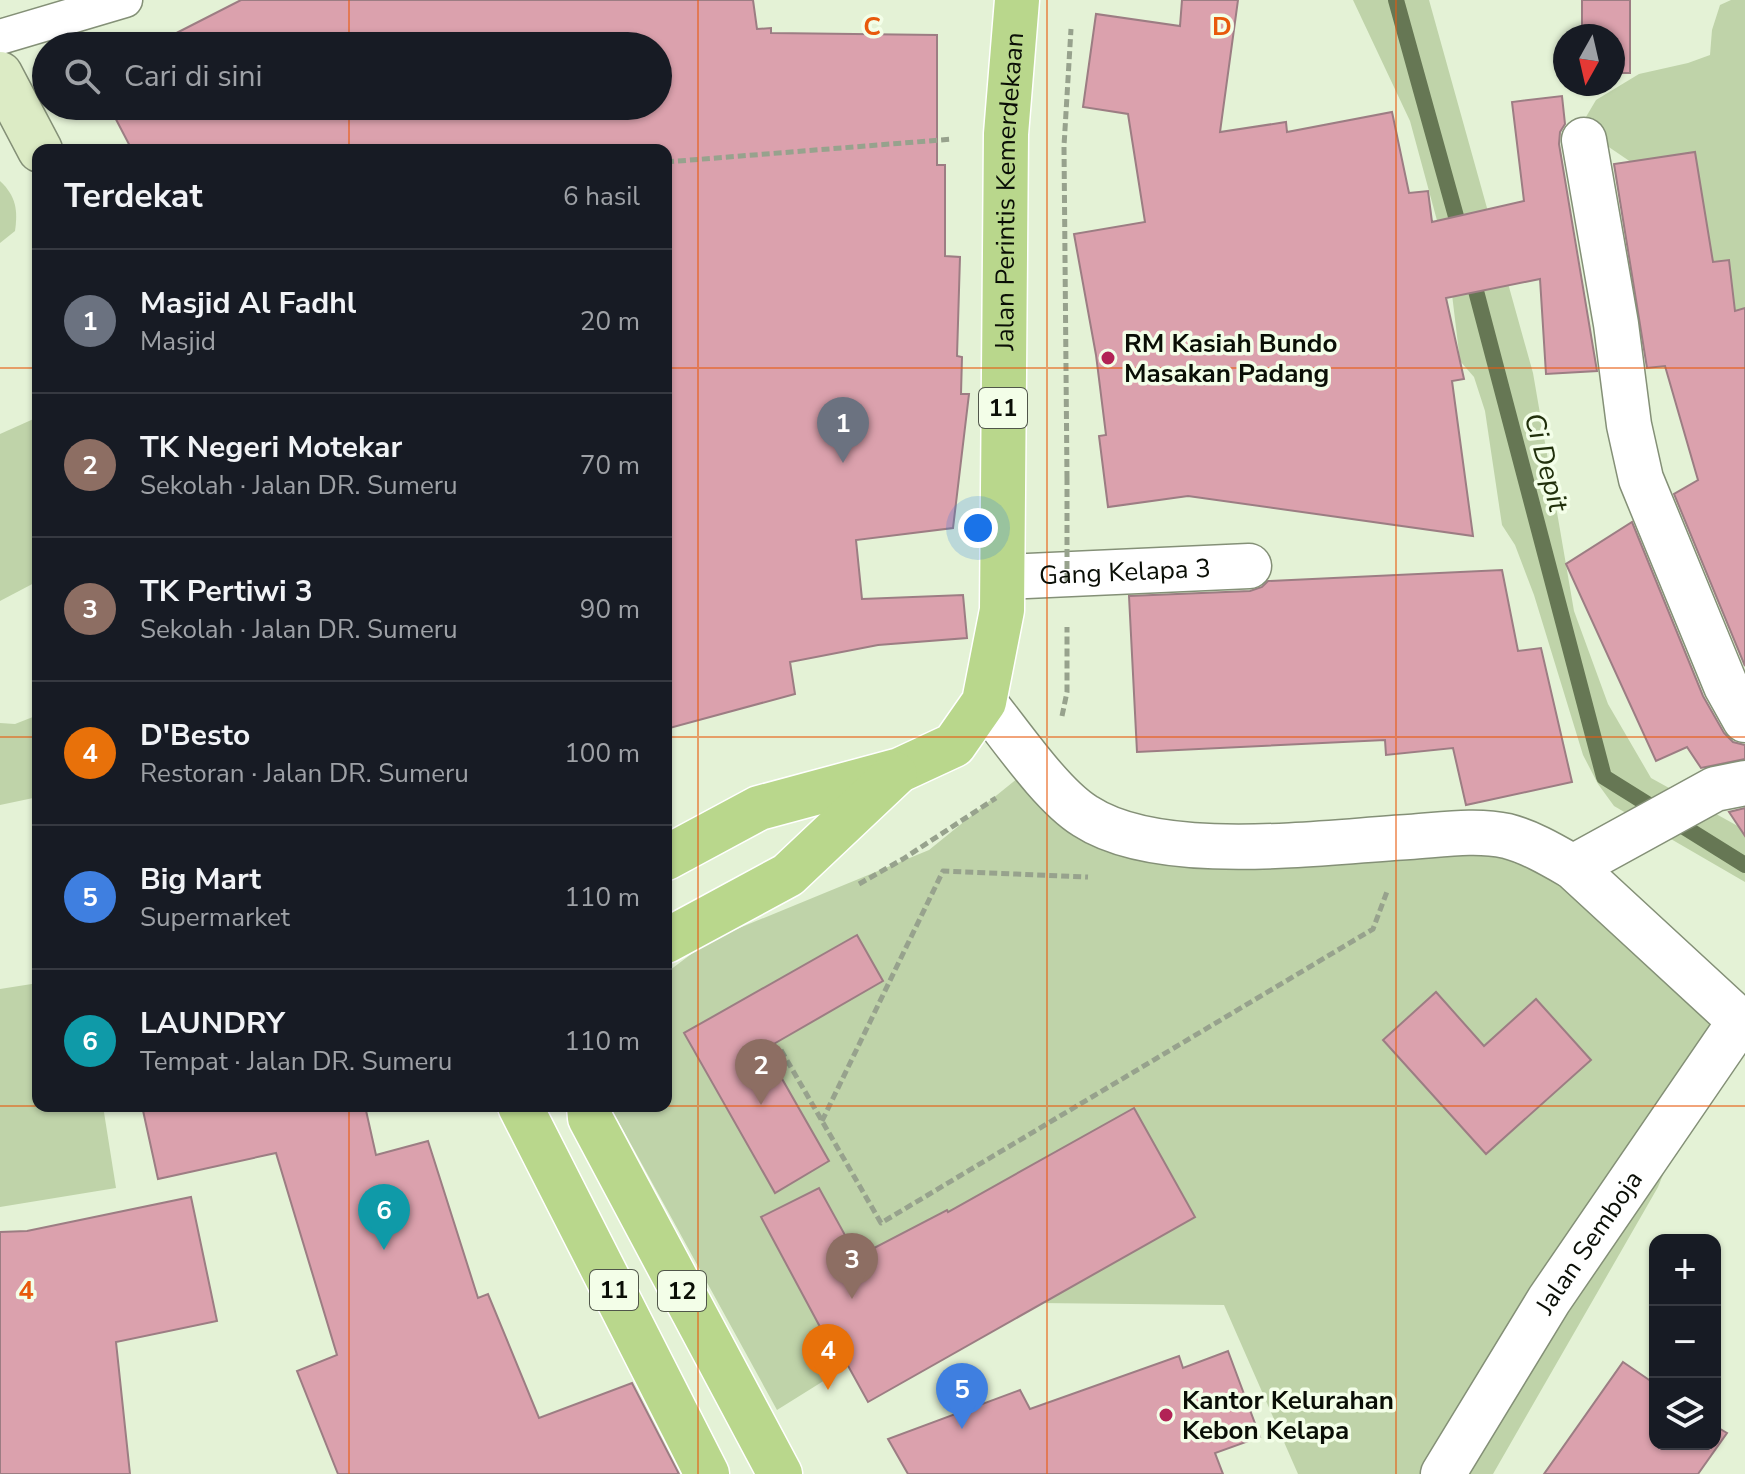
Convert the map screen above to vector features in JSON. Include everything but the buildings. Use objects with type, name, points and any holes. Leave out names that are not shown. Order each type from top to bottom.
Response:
[{"type":"main road","name":"Jalan Perintis Kemerdekaan","points":[[672,855],[759,808],[900,770],[954,745],[984,702],[1002,610],[1006,134],[1017,0]]},
{"type":"main road","name":"Jalan Perintis Kemerdekaan","points":[[672,938],[788,875],[900,770]]},
{"type":"main road","name":"11","points":[[523,1112],[707,1474]]},
{"type":"main road","name":"12","points":[[590,1112],[780,1474]]},
{"type":"street","points":[[0,74],[37,144]]},
{"type":"street","points":[[1584,140],[1616,324],[1629,425],[1641,479],[1726,686],[1745,720]]},
{"type":"street","name":"Gang Kelapa 3","points":[[1003,577],[1249,566]]},
{"type":"street","points":[[984,702],[1049,783],[1083,815],[1117,833],[1159,841],[1209,845],[1286,845],[1469,833],[1505,836],[1541,849],[1573,867],[1742,1022]]},
{"type":"street","points":[[1573,867],[1730,786]]},
{"type":"street","name":"Jalan Semboja","points":[[1443,1474],[1549,1300],[1742,1022]]},
{"type":"lane","points":[[0,37],[125,0]]},
{"type":"path","points":[[1067,581],[1064,146],[1071,15]]},
{"type":"path","points":[[672,162],[1006,134]]},
{"type":"path","points":[[781,1050],[881,1223],[1373,929],[1388,889],[1425,836]]},
{"type":"path","points":[[822,1122],[943,871],[1102,878]]},
{"type":"path","points":[[1372,889],[1388,889]]},
{"type":"green space","points":[[1353,0],[1429,0],[1533,373],[1574,611],[1608,704],[1651,778],[1745,830],[1745,882],[1614,806],[1583,755],[1534,595],[1515,545],[1502,525],[1485,411],[1474,377],[1460,361],[1448,261],[1410,121]]},
{"type":"green space","points":[[1731,0],[1745,0],[1745,340],[1647,173],[1600,141],[1583,122],[1596,100],[1603,96],[1625,96],[1625,82],[1639,74],[1710,55],[1712,30],[1720,5]]},
{"type":"green space","points":[[0,181],[13,198],[16,216],[15,231],[0,243]]},
{"type":"green space","points":[[32,420],[32,584],[0,601],[0,434]]},
{"type":"green space","points":[[32,717],[32,798],[0,805],[0,723],[15,724]]},
{"type":"green space","points":[[1028,770],[1130,829],[1490,832],[1574,879],[1725,1022],[1658,1187],[1493,1474],[1298,1474],[1224,1305],[950,1302],[777,1410],[613,1112],[672,1112],[672,968],[710,940],[929,850]]},
{"type":"green space","points":[[32,984],[32,1112],[104,1112],[116,1188],[0,1207],[0,989]]},
{"type":"waterway","name":"Ci Depit","points":[[1396,0],[1462,238]]},
{"type":"waterway","name":"Ci Depit","points":[[1471,272],[1604,777],[1745,865]]},
{"type":"place","name":"RM Kasiah Bundo Masakan Padang","points":[[1108,358]]},
{"type":"place","name":"Masjid Al Fadhl","points":[[843,463]]},
{"type":"place","name":"TK Negeri Motekar","points":[[761,1105]]},
{"type":"place","name":"LAUNDRY","points":[[384,1250]]},
{"type":"place","name":"TK Pertiwi 3","points":[[852,1299]]},
{"type":"place","name":"D'Besto","points":[[828,1390]]},
{"type":"place","name":"Kantor Kelurahan Kebon Kelapa","points":[[1166,1415]]},
{"type":"place","name":"Big Mart","points":[[962,1429]]}]
